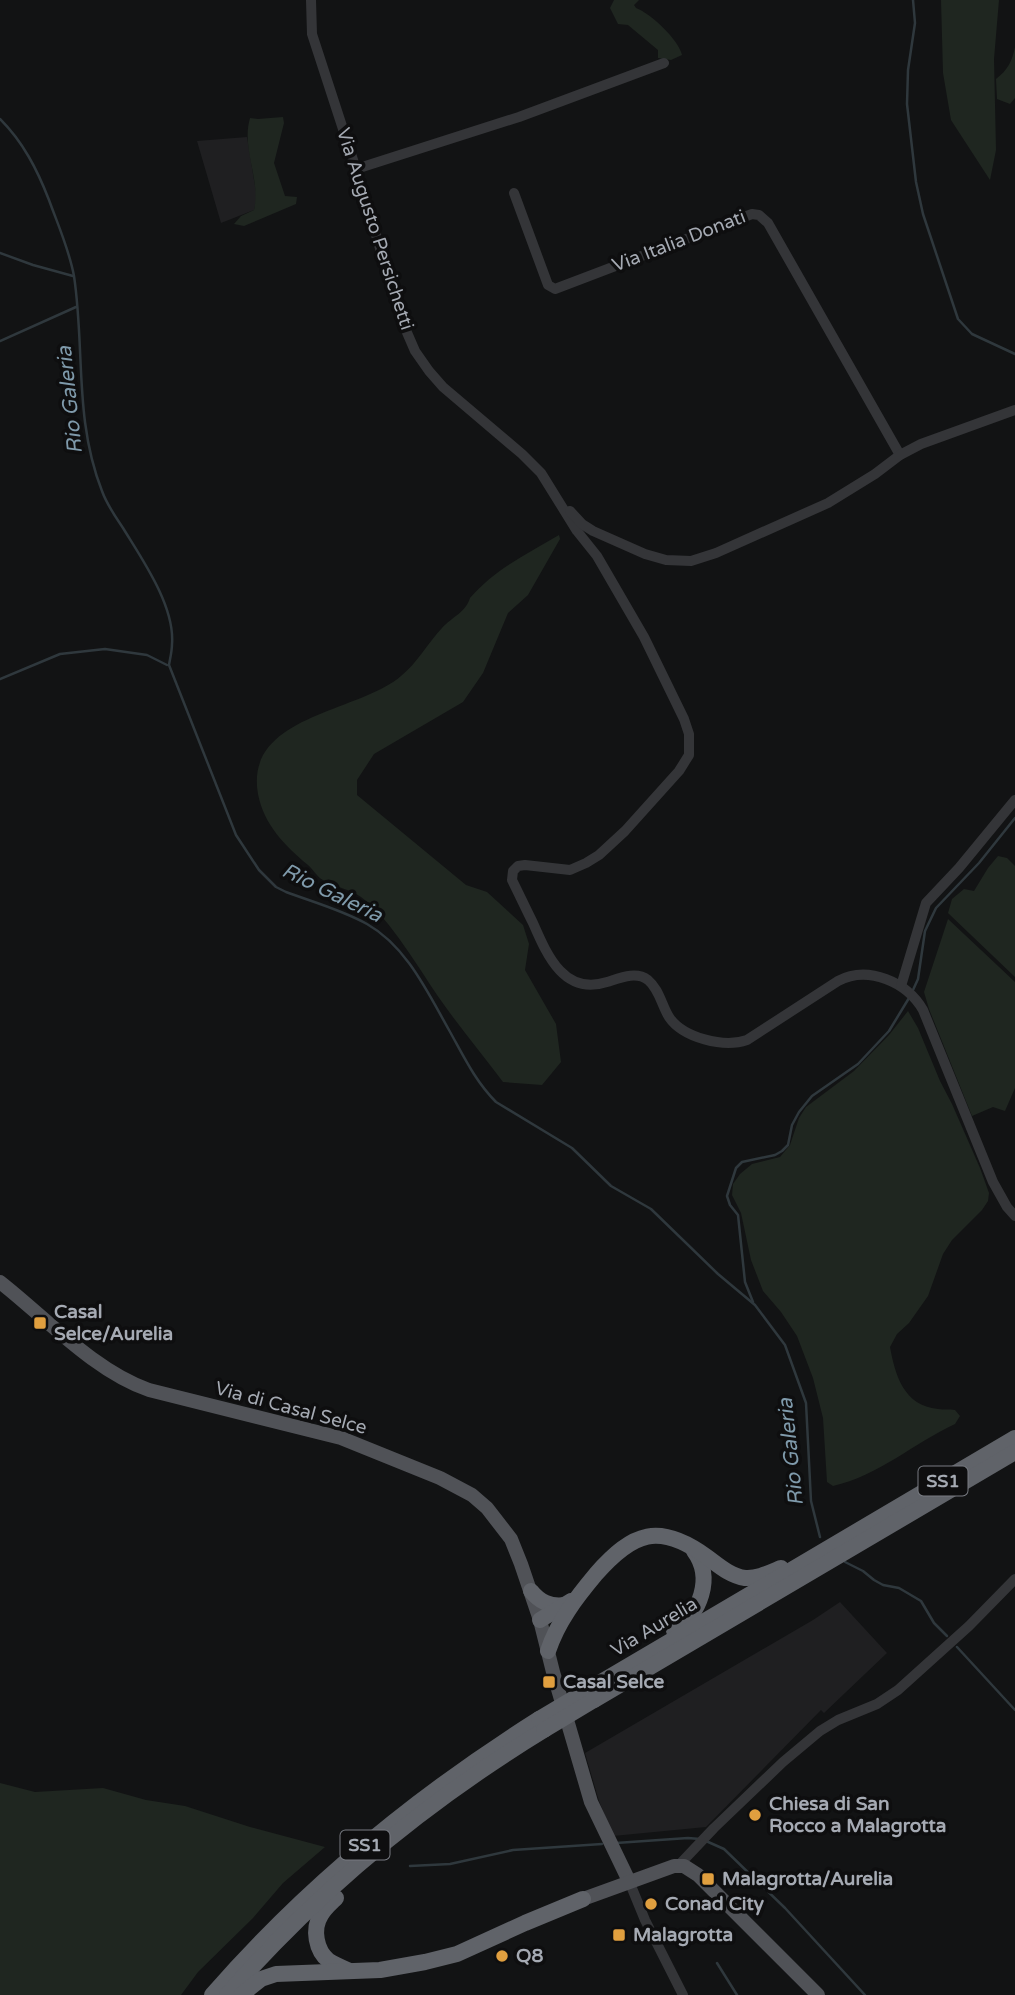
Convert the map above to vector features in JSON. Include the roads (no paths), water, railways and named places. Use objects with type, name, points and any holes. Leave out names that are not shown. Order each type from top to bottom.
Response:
[{"type":"highway","name":"Via Aurelia","points":[[590,1696],[813,1571],[1015,1438]]},
{"type":"highway","name":"Via Aurelia","points":[[212,1995],[280,1922],[364,1845],[459,1771],[590,1696],[822,1553],[874,1529],[1015,1452]]},
{"type":"highway","points":[[540,1620],[552,1621],[615,1553],[634,1540],[644,1537],[663,1536],[677,1539],[730,1573],[745,1578],[769,1573],[822,1553]]},
{"type":"highway","points":[[590,1696],[611,1670],[675,1631],[690,1618],[700,1600],[703,1577],[701,1563],[689,1546]]},
{"type":"highway","points":[[531,1591],[546,1604],[568,1606]]},
{"type":"highway","points":[[548,1651],[568,1606]]},
{"type":"highway","name":"Via Aurelia","points":[[227,1995],[304,1915],[406,1826],[541,1725]]},
{"type":"highway","points":[[352,1972],[329,1961],[321,1953],[316,1932],[318,1922],[330,1905],[406,1826]]},
{"type":"highway","points":[[242,1995],[261,1979],[276,1974],[352,1972],[402,1966],[457,1954],[583,1899]]},
{"type":"main road","name":"Via di Casal Selce","points":[[0,1282],[101,1366],[132,1384],[341,1438],[421,1469],[465,1490],[487,1508],[503,1527],[518,1556],[540,1620],[591,1802],[629,1881]]},
{"type":"main road","points":[[583,1899],[679,1865],[688,1868],[818,1995]]},
{"type":"street","name":"Via Augusto Persichetti","points":[[312,0],[312,34],[402,321],[419,358],[443,387],[541,473],[577,531],[597,556],[644,636],[686,723],[690,744],[686,760],[625,831],[599,855],[582,866],[569,870],[524,865],[513,871],[512,880],[550,959],[569,978],[588,985],[629,976],[643,977],[654,987],[674,1023],[703,1039],[727,1044],[750,1039],[851,975],[871,975],[907,991]]},
{"type":"street","points":[[356,169],[519,117],[664,63]]},
{"type":"street","name":"Via Italia Donati","points":[[514,193],[548,285],[555,289],[753,213],[759,215],[768,223],[900,455]]},
{"type":"street","points":[[564,510],[570,511],[593,531],[645,554],[666,560],[691,561],[716,553],[828,503],[921,443],[1015,410]]},
{"type":"street","points":[[1015,800],[959,868],[927,901],[922,912],[907,991],[923,1010],[996,1189],[1015,1216]]},
{"type":"street","points":[[679,1865],[695,1846],[783,1762],[820,1731],[838,1720],[877,1704],[898,1690],[969,1626],[1015,1579]]},
{"type":"street","points":[[629,1881],[645,1920],[683,1995]]},
{"type":"waterway","points":[[913,0],[915,23],[908,70],[907,104],[916,182],[923,214],[958,319],[972,334],[1015,354]]},
{"type":"waterway","name":"Rio Galeria","points":[[0,119],[16,137],[34,167],[66,247],[74,276],[84,411],[93,464],[106,501],[148,568],[163,599],[172,629],[169,665],[236,835],[259,870],[276,887],[338,910],[381,933],[414,971],[470,1067],[496,1102],[572,1148],[611,1186],[651,1209],[718,1274],[755,1305],[785,1345],[806,1403],[811,1501],[820,1537]]},
{"type":"waterway","points":[[0,253],[73,276]]},
{"type":"waterway","points":[[0,341],[76,307]]},
{"type":"waterway","points":[[0,679],[60,654],[105,649],[147,655],[167,665]]},
{"type":"waterway","points":[[913,990],[918,979],[925,931],[936,908],[979,863],[1015,818]]},
{"type":"waterway","points":[[753,1302],[745,1282],[738,1215],[727,1196],[736,1168],[742,1162],[782,1151],[788,1145],[792,1125],[799,1112],[812,1096],[858,1064],[889,1031],[909,998]]},
{"type":"waterway","name":"Rio Galeria","points":[[845,1562],[883,1585],[899,1588],[921,1601],[934,1623],[947,1636]]},
{"type":"waterway","name":"Rio Galeria","points":[[957,1647],[1015,1710]]},
{"type":"waterway","points":[[616,1843],[700,1839]]},
{"type":"waterway","points":[[706,1841],[724,1849],[785,1908],[865,1995]]},
{"type":"waterway","points":[[410,1866],[450,1864],[513,1850],[602,1844]]},
{"type":"waterway","points":[[717,1963],[737,1995]]},
{"type":"place","name":"Casal Selce/Aurelia","points":[[40,1323]]},
{"type":"place","name":"Casal Selce","points":[[549,1682]]},
{"type":"place","name":"Chiesa di San Rocco a Malagrotta","points":[[755,1815]]},
{"type":"place","name":"Malagrotta/Aurelia","points":[[708,1879]]},
{"type":"place","name":"Conad City","points":[[651,1904]]},
{"type":"place","name":"Malagrotta","points":[[619,1935]]},
{"type":"place","name":"Q8","points":[[502,1956]]}]
